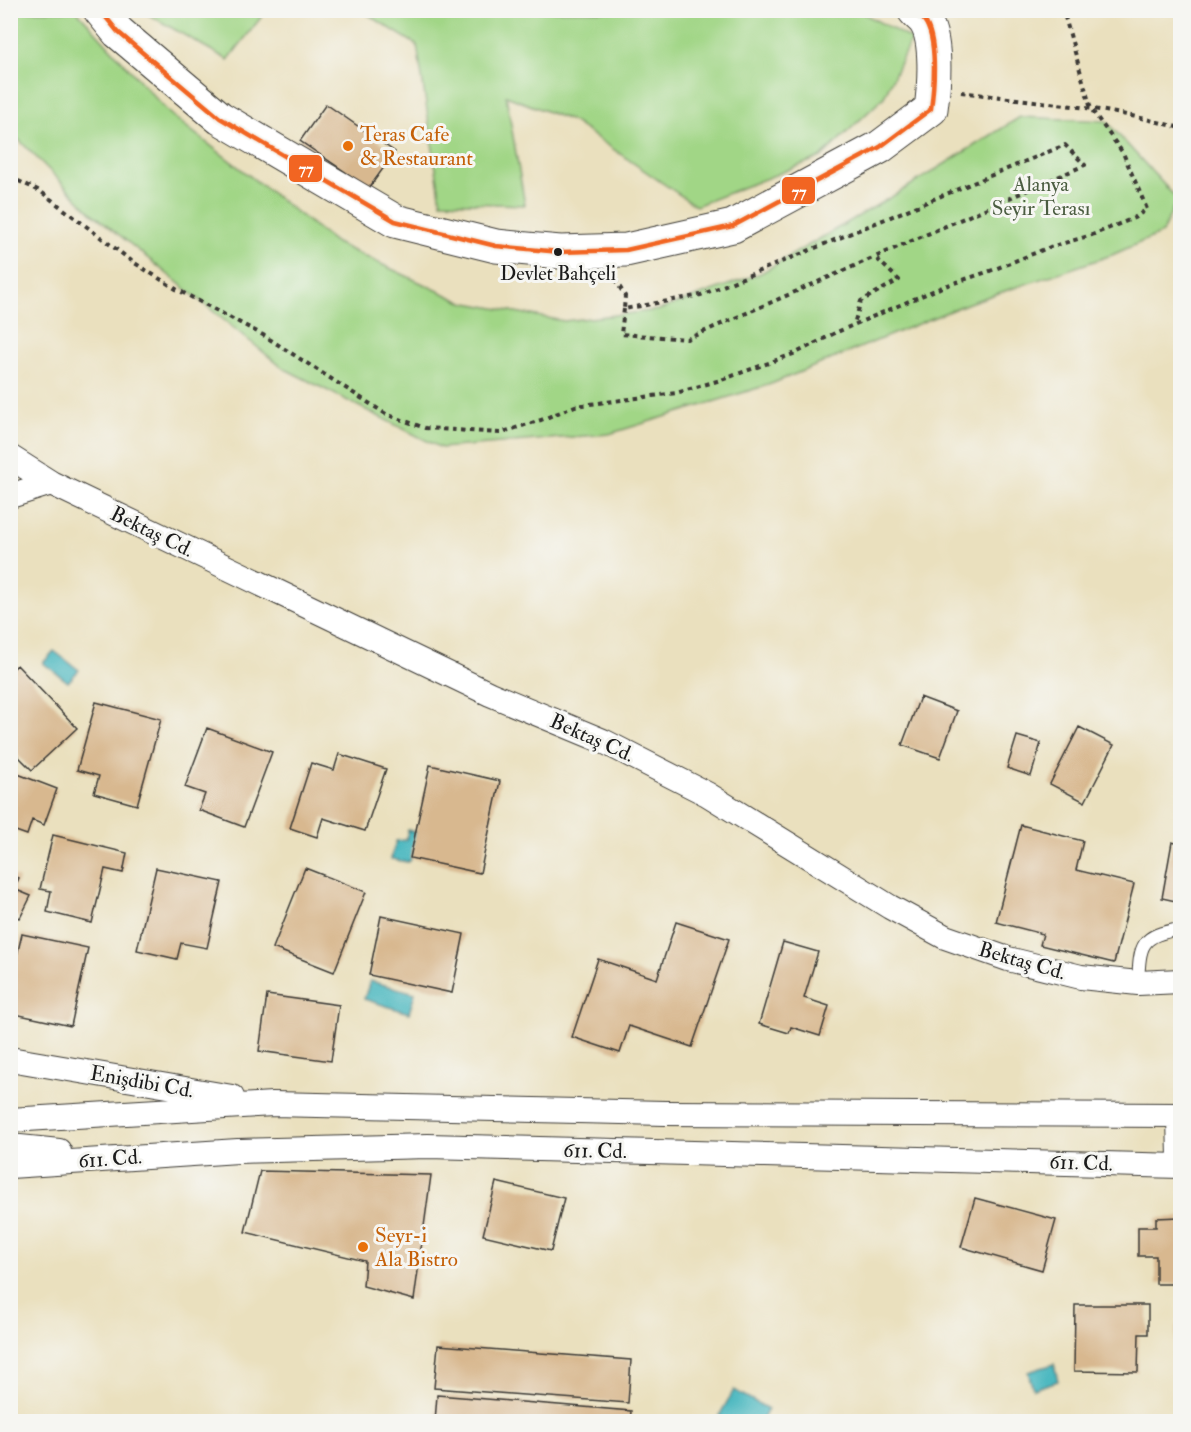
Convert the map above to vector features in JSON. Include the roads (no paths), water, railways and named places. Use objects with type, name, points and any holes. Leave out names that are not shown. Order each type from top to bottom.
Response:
[{"type":"street","points":[[100,10],[118,32],[220,118],[395,221],[496,246],[560,252],[626,250],[733,226],[880,147],[931,109],[934,88],[933,47],[926,22],[914,10]]},
{"type":"street","name":"Bektaş Cd.","points":[[10,457],[51,483],[490,694],[603,741],[707,795],[945,938],[1008,959],[1081,977],[1138,983],[1180,981]]},
{"type":"street","points":[[10,496],[51,483]]},
{"type":"street","name":"Enişdibi Cd.","points":[[10,1059],[273,1104]]},
{"type":"street","name":"611. Cd.","points":[[10,1120],[273,1104],[677,1113],[1180,1115]]},
{"type":"street","points":[[1180,1115],[1180,1158]]},
{"type":"street","points":[[10,1146],[119,1158]]},
{"type":"street","name":"611. Cd.","points":[[10,1166],[238,1151],[428,1146],[1180,1166]]},
{"type":"lane","points":[[1138,983],[1139,957],[1146,942],[1158,933],[1180,929]]},
{"type":"water","points":[[54,651],[79,670],[68,682],[43,663]]},
{"type":"water","points":[[408,830],[421,834],[410,861],[391,859],[396,841],[406,840]]},
{"type":"water","points":[[370,981],[415,993],[409,1013],[364,999]]},
{"type":"water","points":[[1054,1364],[1058,1381],[1033,1389],[1028,1372]]},
{"type":"water","points":[[734,1390],[768,1409],[762,1421],[728,1421],[719,1416]]},
{"type":"place","name":"Teras Cafe & Restaurant","points":[[348,146]]},
{"type":"place","name":"Devlet Bahçeli","points":[[558,252]]},
{"type":"place","name":"Seyr-i Ala Bistro","points":[[363,1247]]},
{"type":"park label","name":"Alanya Seyir Terası","points":[[1041,196]]}]
